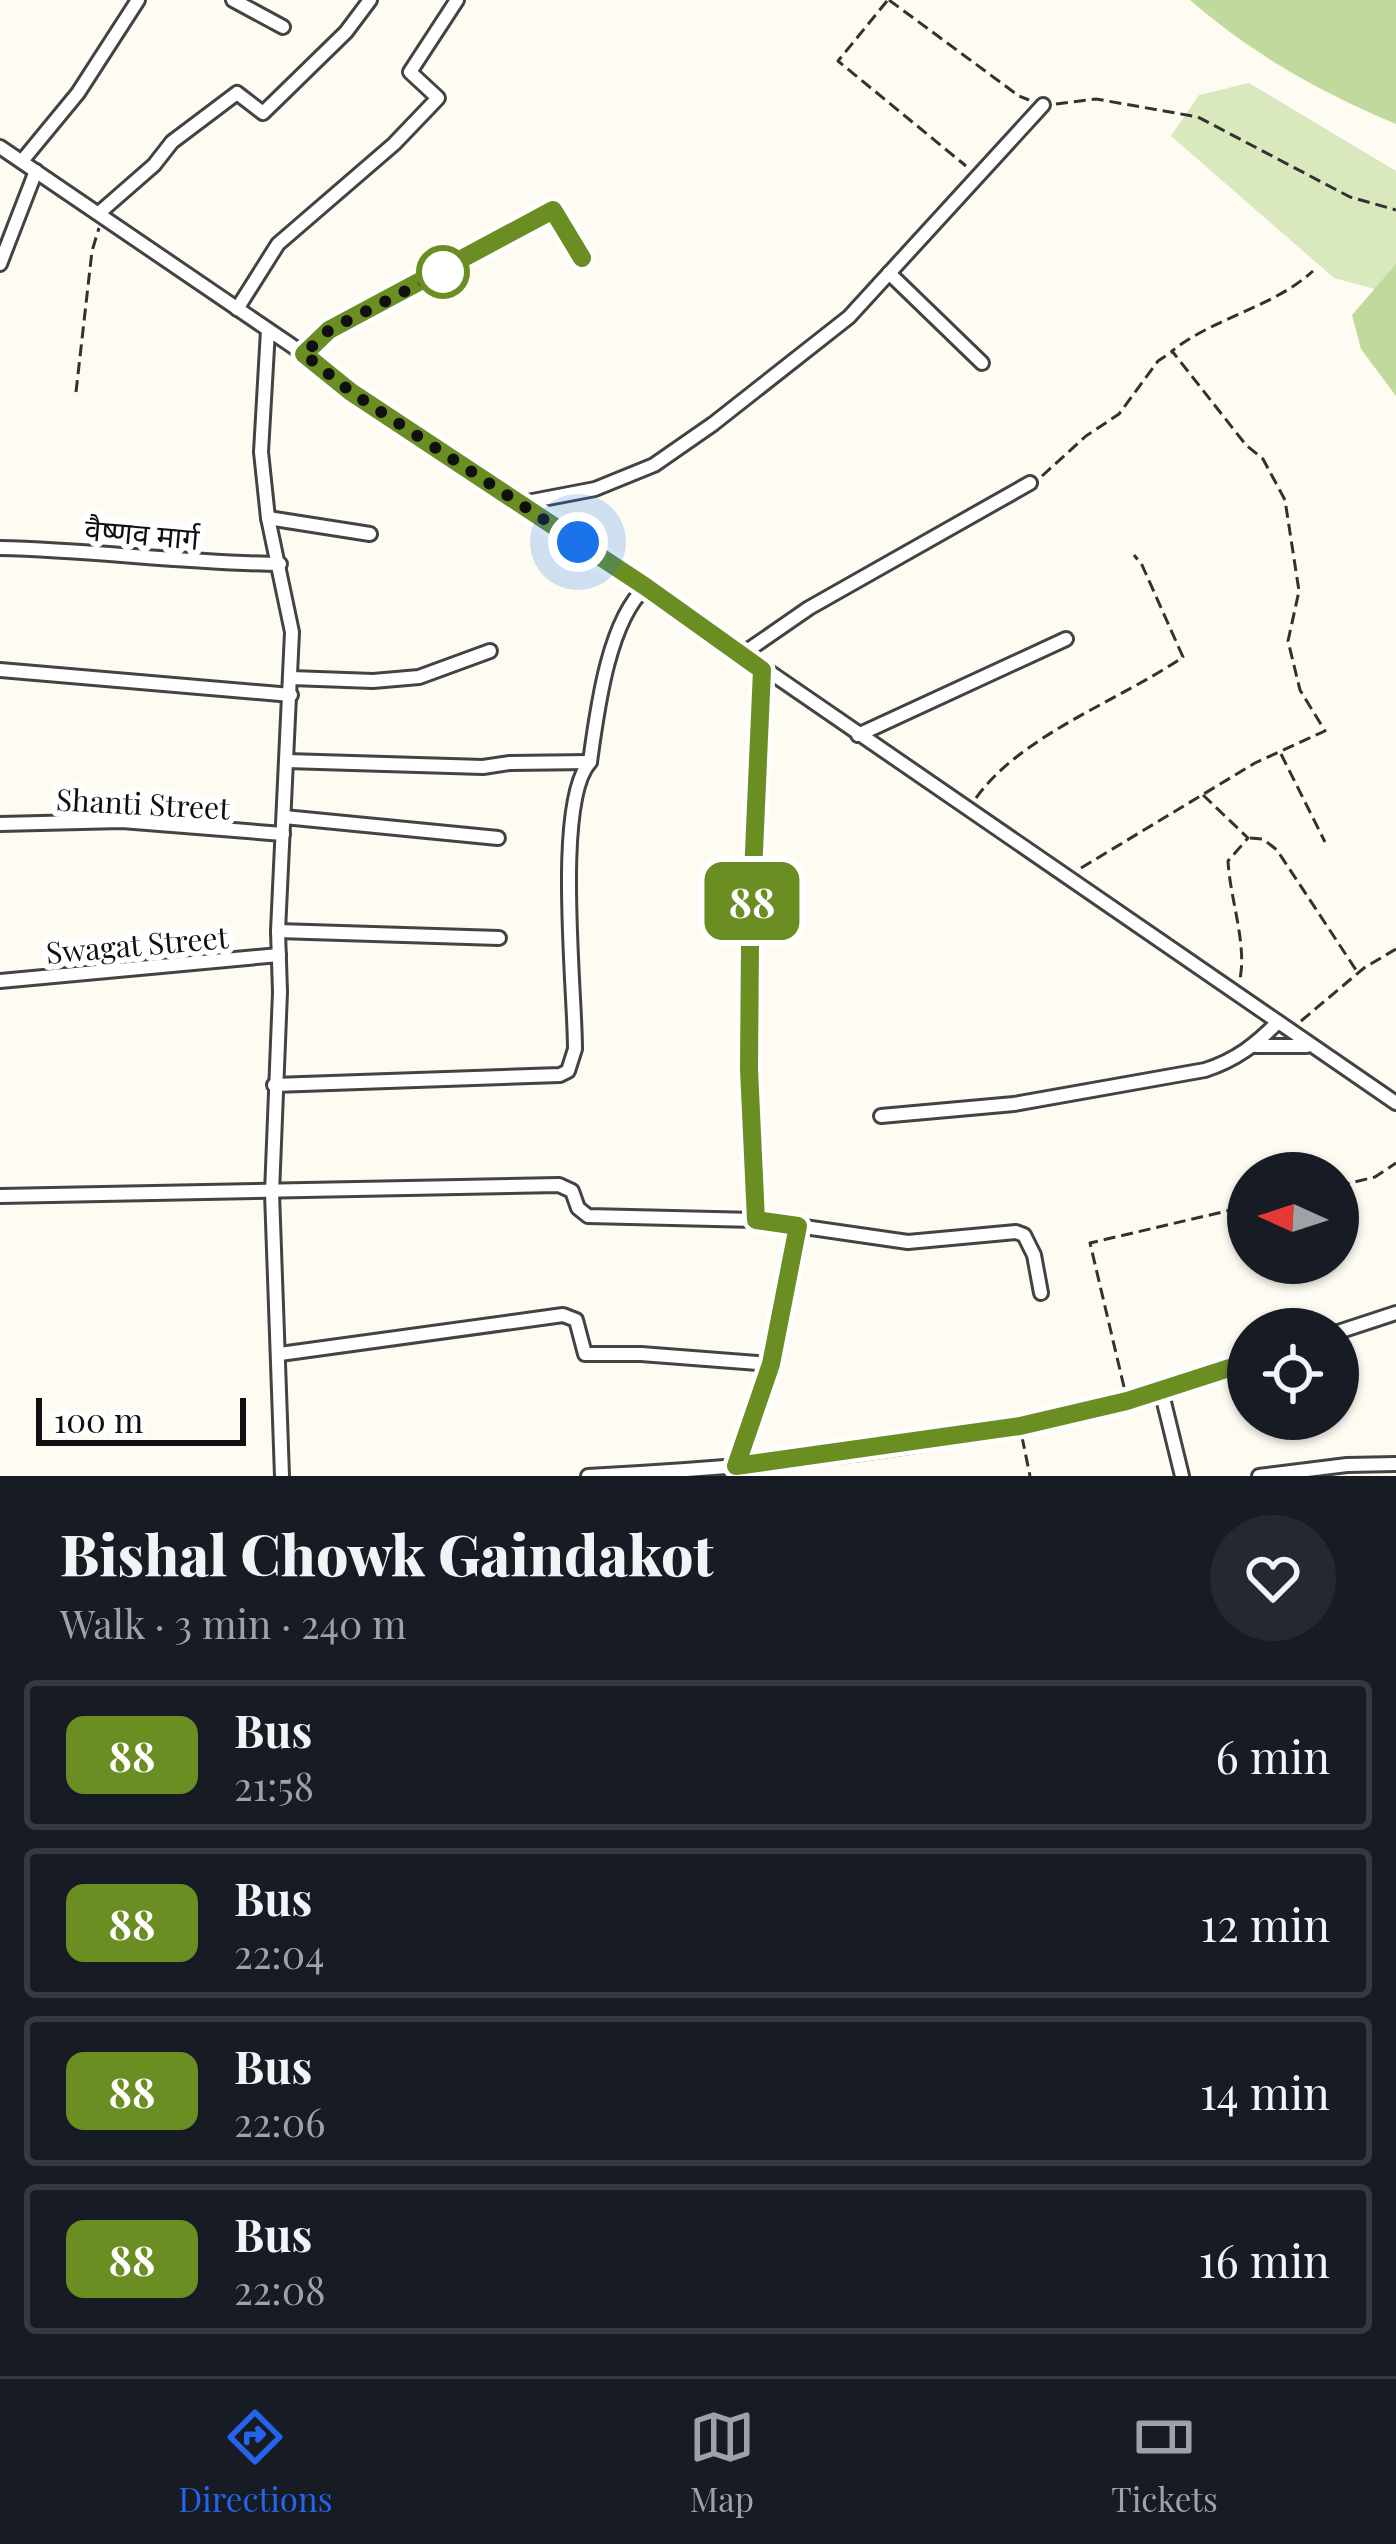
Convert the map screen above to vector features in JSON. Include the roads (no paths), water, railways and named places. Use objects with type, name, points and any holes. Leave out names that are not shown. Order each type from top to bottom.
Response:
[{"type":"street","points":[[22,161],[78,93],[138,0]]},
{"type":"street","points":[[233,0],[283,27]]},
{"type":"street","points":[[103,214],[172,142],[237,93],[263,113],[346,32],[370,0]]},
{"type":"street","points":[[237,309],[278,244],[394,144],[438,98],[410,72],[457,0]]},
{"type":"street","points":[[522,503],[595,489],[654,465],[713,424],[849,317],[1043,105]]},
{"type":"street","points":[[0,147],[304,354],[351,392],[646,587],[1396,1103]]},
{"type":"street","points":[[0,264],[36,172]]},
{"type":"street","points":[[304,354],[329,330],[553,210],[582,258]]},
{"type":"street","points":[[890,273],[982,363]]},
{"type":"street","points":[[268,330],[261,452],[268,518],[292,632],[272,1193],[283,1476]]},
{"type":"street","points":[[741,656],[809,608],[1030,483]]},
{"type":"street","points":[[268,518],[370,534]]},
{"type":"street","name":"वैष्णव मार्ग","points":[[0,548],[280,564]]},
{"type":"street","points":[[274,1085],[560,1075],[568,1071],[575,1049],[572,817],[580,772],[590,762],[610,655],[631,600],[646,587]]},
{"type":"street","points":[[858,735],[1066,639]]},
{"type":"street","points":[[291,678],[373,681],[419,676],[490,651]]},
{"type":"street","points":[[0,670],[291,694]]},
{"type":"street","points":[[756,1220],[749,1069],[750,942],[762,670]]},
{"type":"street","points":[[287,761],[483,767],[590,762]]},
{"type":"street","points":[[284,817],[498,838]]},
{"type":"street","name":"Shanti Street","points":[[0,824],[122,821],[283,834]]},
{"type":"street","points":[[278,932],[500,938]]},
{"type":"street","name":"Swagat Street","points":[[0,980],[279,955]]},
{"type":"street","points":[[881,1116],[981,1109],[1190,1074],[1230,1062],[1255,1046],[1278,1022]]},
{"type":"street","points":[[1255,1046],[1297,1043],[1313,1047]]},
{"type":"street","points":[[0,1196],[560,1185],[572,1191],[578,1208],[588,1216],[756,1220],[908,1242],[1016,1232],[1024,1234],[1034,1255],[1041,1293]]},
{"type":"street","points":[[736,1466],[771,1364],[798,1226]]},
{"type":"street","points":[[1359,1325],[1396,1313]]},
{"type":"street","points":[[280,1354],[562,1315],[576,1320],[585,1354],[771,1364]]},
{"type":"street","points":[[587,1476],[736,1466],[1020,1426],[1127,1401],[1227,1369]]},
{"type":"street","points":[[1161,1390],[1182,1476]]},
{"type":"street","points":[[1259,1476],[1396,1464]]}]
